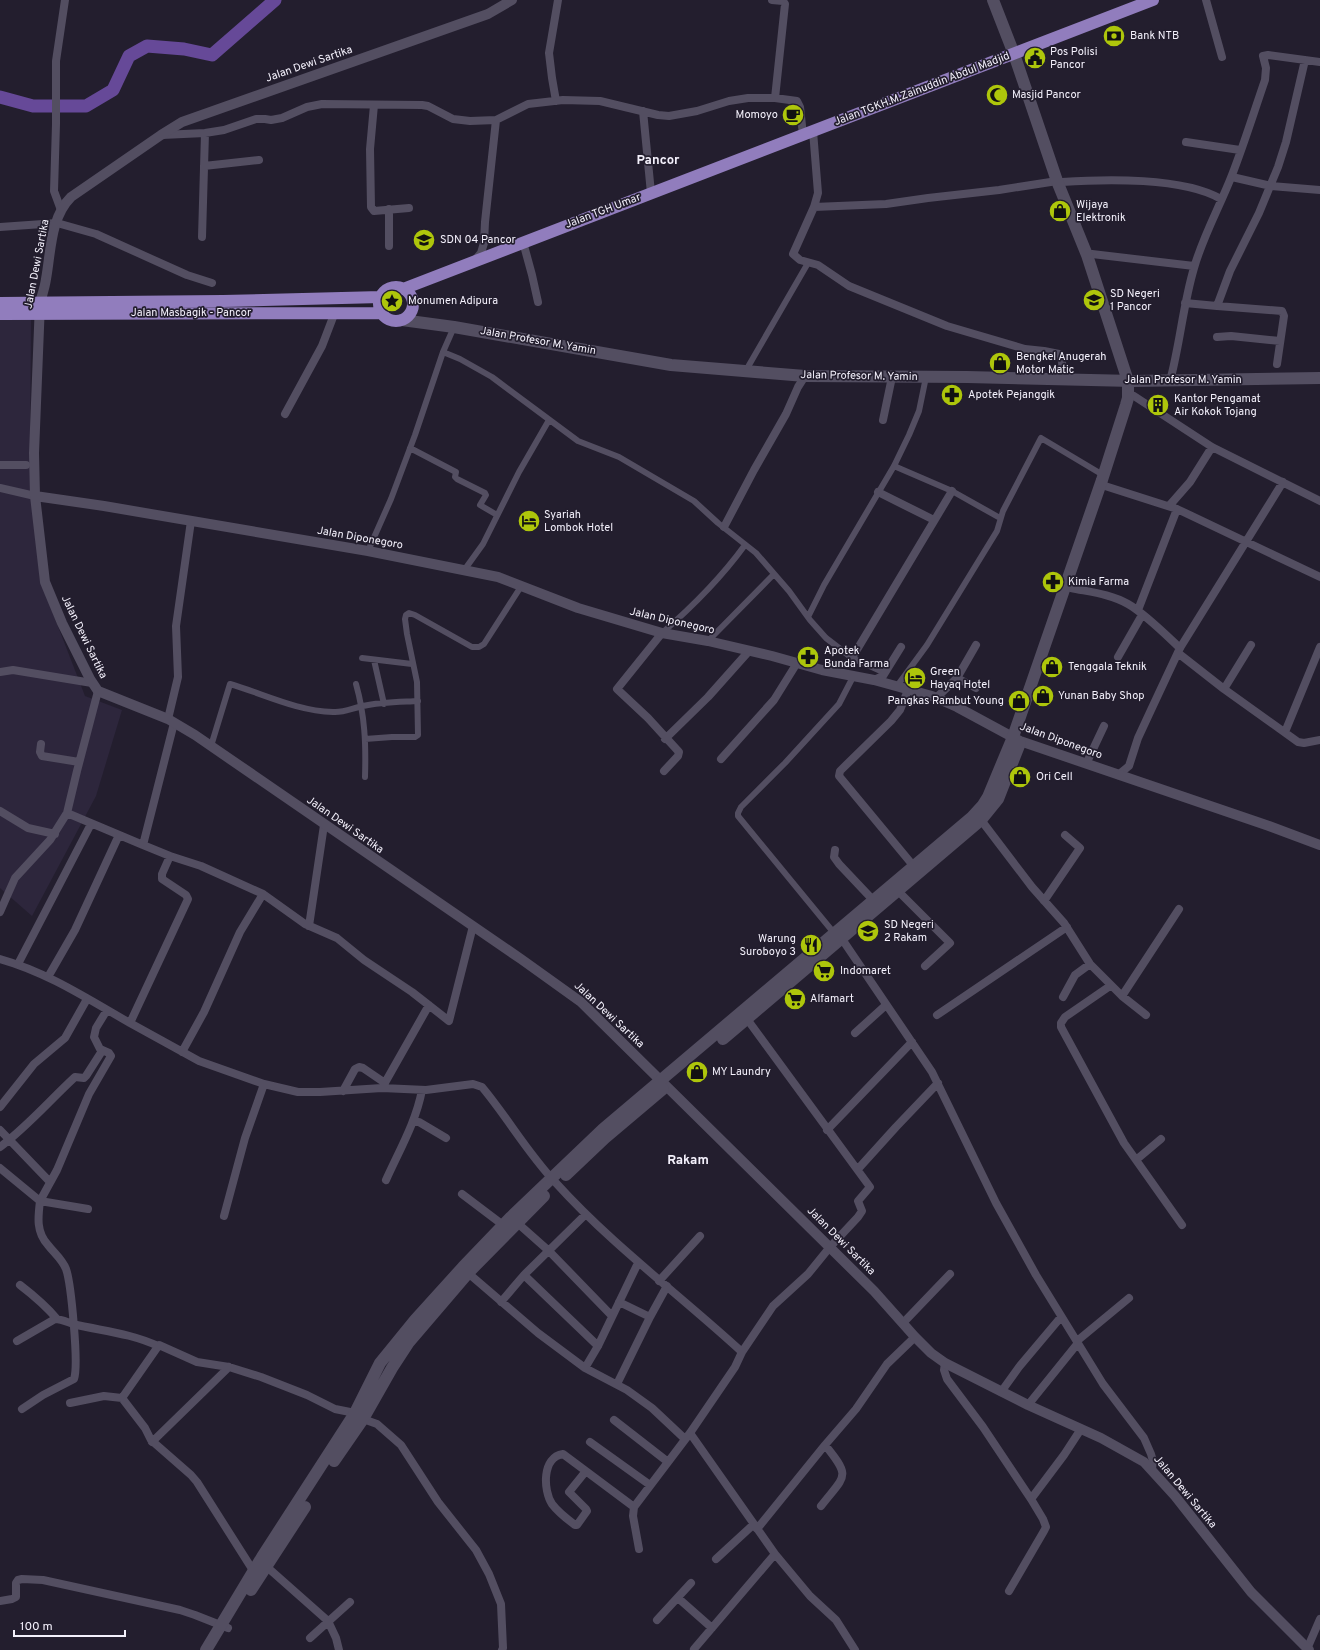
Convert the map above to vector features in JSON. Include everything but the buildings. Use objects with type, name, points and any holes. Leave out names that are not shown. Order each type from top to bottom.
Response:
[{"type":"main road","points":[[838,936],[873,900],[981,820],[998,799],[1104,480],[1134,396],[1131,381],[1092,254],[1060,182],[1028,77],[1014,54],[993,0]]},
{"type":"main road","name":"Jalan TGKH.M.Zainuddin Abdul Madjid","points":[[808,133],[1153,0]]},
{"type":"main road","name":"Jalan TGH Umar","points":[[403,289],[808,133]]},
{"type":"main road","points":[[378,1380],[392,1368],[419,1323],[510,1222],[554,1181],[605,1138],[663,1084],[749,1013],[838,936],[898,890],[916,869],[972,817],[988,797],[1017,739],[1071,588],[1128,398],[1131,381],[1073,210]]},
{"type":"main road","points":[[390,288],[403,289],[410,296],[412,305],[409,314],[402,320],[398,321],[388,319],[381,313],[379,303],[381,297],[390,288]]},
{"type":"main road","name":"Jalan Masbagik - Pancor","points":[[0,314],[39,309],[223,301],[381,297]]},
{"type":"main road","name":"Jalan Masbagik - Pancor","points":[[0,304],[39,309],[381,313]]},
{"type":"main road","name":"Jalan Profesor M. Yamin","points":[[402,320],[454,327],[671,365],[805,376],[1131,381],[1320,378]]},
{"type":"main road","points":[[256,1575],[267,1567],[359,1416],[378,1380],[380,1363],[468,1273],[510,1222]]},
{"type":"main road","points":[[206,1650],[224,1626],[359,1416]]},
{"type":"main road","points":[[215,1650],[224,1626]]},
{"type":"street","points":[[61,210],[54,191],[56,61],[65,0]]},
{"type":"street","name":"Jalan Dewi Sartika","points":[[512,0],[488,14],[189,119],[161,135],[71,197],[61,210],[56,223],[46,280],[39,309],[34,454],[35,496],[45,582],[62,623],[95,687],[171,721],[211,746],[546,976],[581,1002],[874,1291],[931,1353],[945,1363],[1001,1392],[1081,1429],[1144,1462],[1152,1469],[1251,1592],[1308,1649]]},
{"type":"street","points":[[556,101],[550,53],[558,0]]},
{"type":"street","points":[[772,0],[784,1],[785,4],[775,98]]},
{"type":"street","points":[[1206,0],[1222,57]]},
{"type":"street","points":[[1170,381],[1176,361],[1185,303],[1194,266],[1221,199],[1232,177],[1265,80],[1266,68],[1264,55],[1320,62]]},
{"type":"street","points":[[1217,306],[1230,271],[1271,186],[1283,153],[1305,60]]},
{"type":"street","points":[[161,135],[205,133],[224,130],[256,119],[275,120],[314,105],[331,103],[422,105],[428,106],[447,117],[461,120],[496,120],[521,106],[534,103],[578,99],[600,101],[663,116],[674,116],[729,101],[748,98],[775,98],[798,102],[808,133],[818,194],[814,207],[793,254],[800,260],[818,265],[849,286],[947,326],[1025,350],[1044,351],[1059,354],[1062,361],[1063,379]]},
{"type":"street","points":[[374,105],[370,149],[371,207],[374,211],[409,208]]},
{"type":"street","points":[[643,111],[652,193]]},
{"type":"street","points":[[473,262],[481,253],[484,244],[496,120]]},
{"type":"street","points":[[202,237],[205,133]]},
{"type":"street","points":[[1186,142],[1240,150]]},
{"type":"street","points":[[204,166],[259,160]]},
{"type":"street","points":[[1232,177],[1271,186],[1320,190]]},
{"type":"street","points":[[814,207],[886,204],[1060,182],[1108,180],[1181,186],[1206,192],[1221,199]]},
{"type":"street","points":[[389,210],[389,246]]},
{"type":"street","points":[[0,227],[56,223],[96,234],[181,273],[212,283]]},
{"type":"street","points":[[523,242],[538,302]]},
{"type":"street","points":[[1092,254],[1194,266]]},
{"type":"street","points":[[745,372],[808,263]]},
{"type":"street","points":[[1185,303],[1282,311],[1284,316],[1277,364]]},
{"type":"street","points":[[285,414],[322,346],[335,312]]},
{"type":"street","points":[[368,551],[392,499],[443,352],[454,327]]},
{"type":"street","points":[[1216,337],[1231,336],[1280,340]]},
{"type":"street","points":[[443,352],[476,367],[513,392],[578,441],[619,457],[694,501],[756,553],[789,591],[826,638],[852,658],[885,673]]},
{"type":"street","points":[[724,527],[786,414],[798,387],[805,376]]},
{"type":"street","points":[[884,420],[892,377]]},
{"type":"street","points":[[808,617],[824,585],[894,466],[919,411],[926,377]]},
{"type":"street","points":[[1134,396],[1212,447],[1320,501]]},
{"type":"street","points":[[465,569],[483,544],[518,472],[549,420]]},
{"type":"street","points":[[897,686],[927,645],[997,531],[1000,518],[1041,438],[1104,480],[1173,507],[1320,577]]},
{"type":"street","points":[[1118,657],[1140,613],[1173,507],[1212,447]]},
{"type":"street","points":[[410,448],[456,472],[455,477],[457,479],[485,493],[486,495],[480,505],[497,515]]},
{"type":"street","points":[[0,465],[26,465]]},
{"type":"street","points":[[894,466],[952,491],[1000,518]]},
{"type":"street","points":[[1118,775],[1129,766],[1138,738],[1179,651],[1283,482]]},
{"type":"street","name":"Jalan Diponegoro","points":[[0,488],[35,496],[368,551],[498,576],[578,608],[662,633],[708,641],[797,664],[853,677],[874,680],[936,698],[957,706],[1017,739],[1270,826],[1320,846]]},
{"type":"street","points":[[852,658],[952,491]]},
{"type":"street","points":[[878,492],[934,520]]},
{"type":"street","points":[[143,845],[171,721],[178,676],[176,626],[191,521]]},
{"type":"street","points":[[664,771],[679,754],[648,718],[617,689],[662,633],[693,606],[745,545]]},
{"type":"street","points":[[708,641],[774,574]]},
{"type":"street","points":[[365,739],[417,737],[418,701],[415,672],[412,664],[405,625],[405,616],[407,614],[420,618],[472,647],[479,648],[484,644],[522,585]]},
{"type":"street","points":[[1071,588],[1119,600],[1140,613],[1179,651],[1224,689],[1300,743],[1320,740]]},
{"type":"street","points":[[936,698],[957,678],[976,645]]},
{"type":"street","points":[[1224,689],[1251,645]]},
{"type":"street","points":[[1285,732],[1320,646]]},
{"type":"street","points":[[874,680],[883,676],[900,647]]},
{"type":"street","points":[[665,739],[708,697],[749,651]]},
{"type":"street","points":[[362,658],[412,664]]},
{"type":"street","points":[[374,660],[384,704]]},
{"type":"street","points":[[721,759],[774,700],[797,664]]},
{"type":"street","points":[[0,672],[13,670],[95,687],[67,813],[55,834],[15,878],[0,912]]},
{"type":"street","points":[[853,677],[839,704],[785,763],[741,807],[738,816],[838,936],[925,1061],[938,1083],[996,1203],[1036,1275],[1108,1392],[1144,1438],[1153,1461],[1152,1469]]},
{"type":"street","points":[[957,678],[976,688]]},
{"type":"street","points":[[211,746],[230,684],[289,704],[315,710],[340,712],[363,706],[418,701]]},
{"type":"street","points":[[356,684],[363,706],[365,777]]},
{"type":"street","points":[[908,690],[900,710],[891,721],[839,773],[840,778],[916,869]]},
{"type":"street","points":[[1086,762],[1104,726]]},
{"type":"street","points":[[41,744],[40,752],[42,756],[79,762]]},
{"type":"street","points":[[0,811],[28,828],[55,834]]},
{"type":"street","points":[[67,813],[119,836],[170,856],[201,866],[263,894],[309,926],[337,938],[364,960],[412,992],[449,1021],[473,926]]},
{"type":"street","points":[[981,820],[1044,901],[1067,927],[1090,964],[1110,986],[1146,1015]]},
{"type":"street","points":[[18,964],[91,824]]},
{"type":"street","points":[[309,926],[324,825]]},
{"type":"street","points":[[1044,901],[1080,848],[1065,835]]},
{"type":"street","points":[[48,977],[74,930],[119,836]]},
{"type":"street","points":[[835,850],[834,857],[839,864],[873,900]]},
{"type":"street","points":[[130,1023],[188,899],[186,895],[162,879],[162,874],[170,856]]},
{"type":"street","points":[[898,890],[950,943],[925,966]]},
{"type":"street","points":[[182,1052],[204,1012],[240,932],[263,894]]},
{"type":"street","points":[[1122,996],[1179,909]]},
{"type":"street","points":[[937,1014],[1067,927]]},
{"type":"street","points":[[0,959],[18,964],[48,977],[199,1061],[264,1084],[298,1092],[384,1086],[422,1090],[473,1084],[480,1085],[494,1101],[529,1151],[554,1181],[586,1214],[638,1263],[667,1286],[742,1352]]},
{"type":"street","points":[[1062,997],[1075,975],[1090,964]]},
{"type":"street","points":[[1110,986],[1065,1017],[1061,1025],[1107,1113],[1136,1160],[1182,1225]]},
{"type":"street","points":[[0,1107],[34,1064],[65,1038],[87,998]]},
{"type":"street","points":[[856,1033],[886,1005]]},
{"type":"street","points":[[384,1086],[429,1006]]},
{"type":"street","points":[[22,1409],[43,1394],[74,1378],[76,1364],[73,1324],[66,1269],[47,1244],[39,1230],[38,1214],[40,1201],[89,1094],[111,1056],[109,1053],[100,1049],[94,1037],[96,1028],[107,1010]]},
{"type":"street","points":[[639,1549],[633,1516],[634,1507],[687,1436],[735,1367],[742,1352],[773,1306],[808,1274],[861,1213],[858,1201],[870,1187],[858,1169],[827,1130],[749,1013]]},
{"type":"street","points":[[827,1130],[912,1042]]},
{"type":"street","points":[[0,1147],[27,1126],[51,1099],[75,1077],[84,1078],[102,1051]]},
{"type":"street","points":[[343,1090],[355,1069],[359,1067],[363,1068],[384,1086]]},
{"type":"street","points":[[858,1169],[938,1083]]},
{"type":"street","points":[[224,1216],[245,1138],[264,1084]]},
{"type":"street","points":[[386,1180],[413,1122],[422,1090]]},
{"type":"street","points":[[413,1122],[419,1122],[446,1138]]},
{"type":"street","points":[[0,1130],[50,1182]]},
{"type":"street","points":[[1136,1160],[1161,1139]]},
{"type":"street","points":[[0,1168],[40,1201],[88,1209]]},
{"type":"street","points":[[462,1194],[510,1222],[549,1251],[612,1316]]},
{"type":"street","points":[[501,1302],[524,1275],[586,1214]]},
{"type":"street","points":[[659,1281],[700,1236]]},
{"type":"street","points":[[585,1368],[598,1346],[638,1263]]},
{"type":"street","points":[[468,1273],[538,1333],[585,1368],[617,1384],[652,1408],[687,1436],[775,1554],[810,1596],[836,1620],[855,1650]]},
{"type":"street","points":[[903,1323],[950,1274]]},
{"type":"street","points":[[524,1275],[598,1346]]},
{"type":"street","points":[[20,1285],[40,1303],[46,1306],[57,1318],[73,1324],[140,1338],[197,1362],[229,1367],[272,1381],[307,1395],[335,1409],[359,1416],[376,1424],[401,1445],[438,1502],[476,1550],[489,1574],[501,1604],[502,1650]]},
{"type":"street","points":[[617,1384],[667,1286]]},
{"type":"street","points":[[1028,1405],[1077,1342],[1129,1298]]},
{"type":"street","points":[[619,1302],[650,1317]]},
{"type":"street","points":[[1001,1392],[1019,1367],[1062,1317]]},
{"type":"street","points":[[17,1341],[57,1318]]},
{"type":"street","points":[[716,1559],[755,1527],[856,1409],[887,1364],[915,1337]]},
{"type":"street","points":[[122,1398],[140,1375],[158,1346]]},
{"type":"street","points":[[945,1363],[944,1370],[951,1385],[983,1428],[1031,1499],[1046,1527],[1040,1540],[1009,1591]]},
{"type":"street","points":[[152,1442],[229,1367]]},
{"type":"street","points":[[70,1403],[104,1396],[122,1398],[145,1428],[152,1442],[191,1475],[197,1482],[256,1575]]},
{"type":"street","points":[[614,1420],[668,1462]]},
{"type":"street","points":[[1031,1499],[1061,1460],[1081,1429]]},
{"type":"street","points":[[590,1442],[650,1485]]},
{"type":"street","points":[[821,1506],[843,1479],[844,1473],[839,1463],[825,1445]]},
{"type":"street","points":[[586,1471],[569,1492],[587,1511],[577,1525],[575,1525],[556,1509],[548,1496],[546,1482],[547,1470],[558,1454],[563,1454],[586,1471],[634,1507]]},
{"type":"street","points":[[694,1649],[775,1554]]},
{"type":"street","points":[[267,1567],[328,1621],[336,1638],[339,1650]]},
{"type":"street","points":[[0,1601],[16,1597],[16,1583],[22,1578],[43,1580],[180,1610],[195,1614],[224,1626]]},
{"type":"street","points":[[657,1620],[691,1583]]},
{"type":"street","points":[[678,1598],[712,1628]]},
{"type":"street","points":[[310,1638],[350,1602]]},
{"type":"street","points":[[1308,1649],[1320,1619]]},
{"type":"shaded area","points":[[0,317],[31,317],[30,463],[40,580],[85,696],[122,710],[96,796],[32,916],[0,888]]},
{"type":"waterway","points":[[0,97],[33,106],[86,106],[113,90],[129,56],[147,46],[184,49],[212,55],[275,0]]},
{"type":"place","name":"Bank NTB","points":[[1114,36]]},
{"type":"place","name":"Pos Polisi Pancor","points":[[1035,58]]},
{"type":"place","name":"Masjid Pancor","points":[[997,95]]},
{"type":"place","name":"Momoyo","points":[[793,115]]},
{"type":"place","name":"Wijaya Elektronik","points":[[1060,211]]},
{"type":"place","name":"SDN 04 Pancor","points":[[424,240]]},
{"type":"place","name":"SD Negeri 1 Pancor","points":[[1094,300]]},
{"type":"place","name":"Monumen Adipura","points":[[392,301]]},
{"type":"place","name":"Bengkel Anugerah Motor Matic","points":[[1000,363]]},
{"type":"place","name":"Apotek Pejanggik","points":[[952,395]]},
{"type":"place","name":"Kantor Pengamat Air Kokok Tojang","points":[[1158,405]]},
{"type":"place","name":"Syariah Lombok Hotel","points":[[529,521]]},
{"type":"place","name":"Kimia Farma","points":[[1053,582]]},
{"type":"place","name":"Apotek Bunda Farma","points":[[808,657]]},
{"type":"place","name":"Tenggala Teknik","points":[[1052,667]]},
{"type":"place","name":"Green Hayaq Hotel","points":[[915,678]]},
{"type":"place","name":"Yunan Baby Shop","points":[[1043,696]]},
{"type":"place","name":"Pangkas Rambut Young","points":[[1019,701]]},
{"type":"place","name":"Ori Cell","points":[[1020,777]]},
{"type":"place","name":"SD Negeri 2 Rakam","points":[[868,931]]},
{"type":"place","name":"Warung Suroboyo 3","points":[[811,945]]},
{"type":"place","name":"Indomaret","points":[[824,971]]},
{"type":"place","name":"Alfamart","points":[[795,999]]},
{"type":"place","name":"MY Laundry","points":[[697,1072]]},
{"type":"district","name":"Pancor","points":[[658,161]]},
{"type":"district","name":"Rakam","points":[[688,1161]]}]
